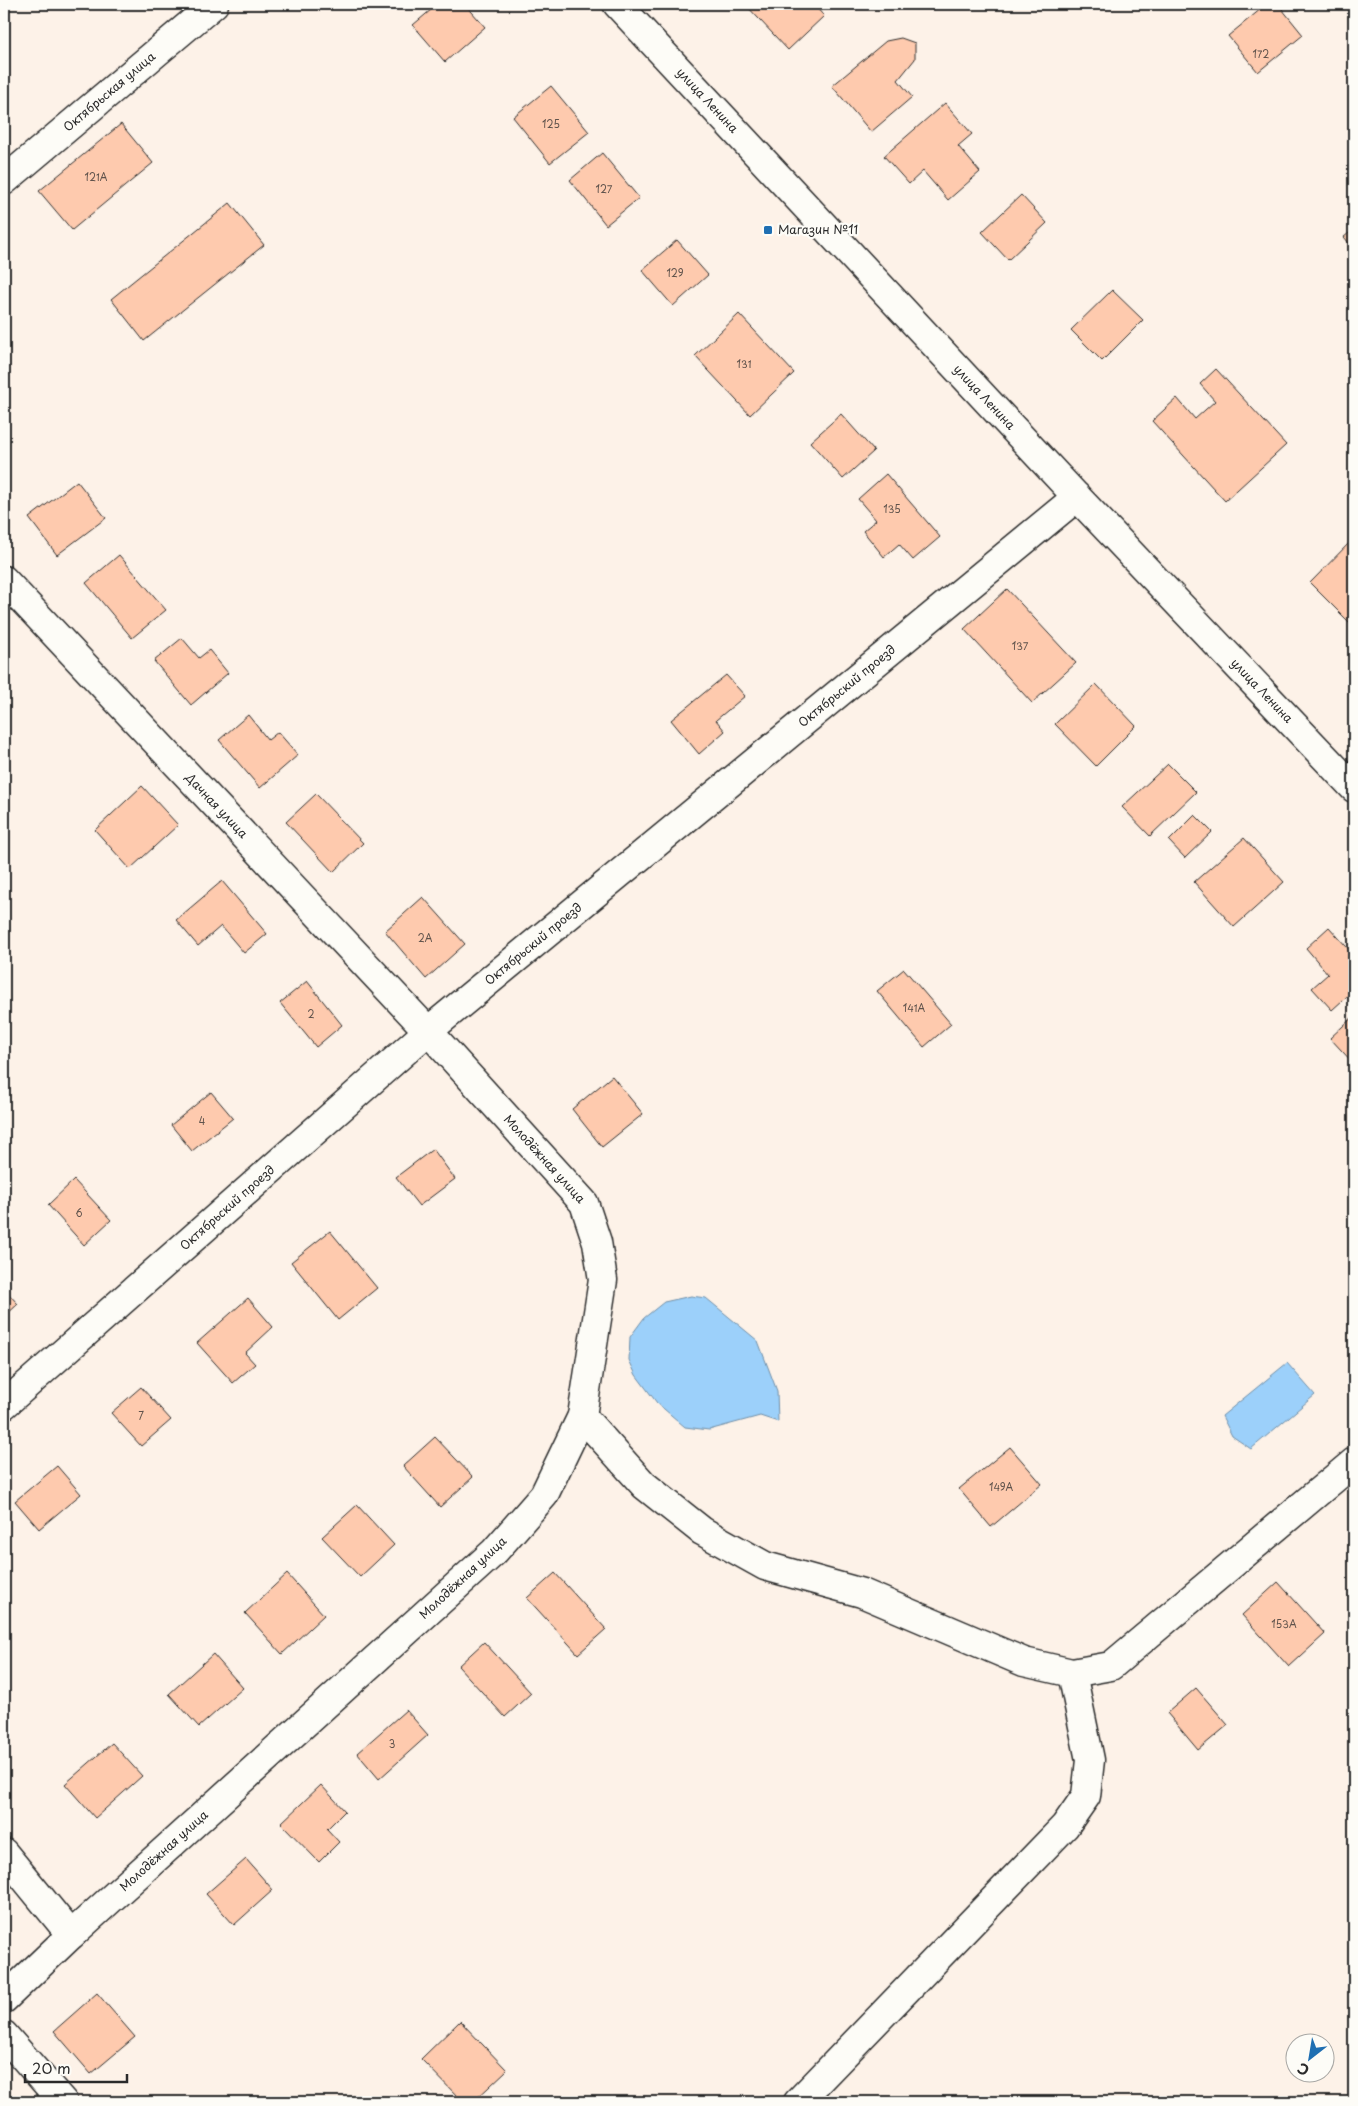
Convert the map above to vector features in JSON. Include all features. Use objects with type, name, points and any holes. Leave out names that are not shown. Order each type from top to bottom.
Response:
[{"type":"street","name":"Октябрьская улица","points":[[4,181],[214,4]]},
{"type":"street","name":"улица Ленина","points":[[617,4],[1077,497],[1354,788]]},
{"type":"street","name":"Октябрьский проезд","points":[[4,1405],[428,1031],[1077,497]]},
{"type":"street","name":"Дачная улица","points":[[4,580],[428,1031]]},
{"type":"street","name":"Молодёжная улица","points":[[4,1999],[71,1935],[494,1552],[544,1495],[582,1416],[603,1280],[597,1242],[584,1203],[428,1031]]},
{"type":"street","points":[[582,1416],[644,1485],[702,1531],[765,1566],[862,1594],[1024,1662],[1072,1673],[1111,1666],[1354,1462]]},
{"type":"street","points":[[798,2102],[1065,1826],[1086,1796],[1090,1760],[1072,1673]]},
{"type":"street","points":[[4,1853],[71,1935]]},
{"type":"street","points":[[4,2035],[63,2102]]},
{"type":"water","points":[[691,1296],[706,1298],[758,1341],[777,1391],[778,1422],[760,1416],[709,1430],[685,1427],[657,1403],[636,1375],[629,1360],[630,1337],[644,1318],[664,1302]]},
{"type":"water","points":[[1287,1363],[1315,1395],[1251,1449],[1232,1436],[1222,1416]]},
{"type":"building","points":[[438,4],[465,4],[485,27],[445,62],[413,25]]},
{"type":"building","points":[[745,4],[813,4],[824,16],[788,50]]},
{"type":"building","points":[[1267,4],[1278,4],[1303,35],[1258,72],[1228,36]]},
{"type":"building","points":[[901,38],[915,43],[915,59],[898,80],[912,97],[871,132],[832,86],[886,41]]},
{"type":"building","points":[[551,86],[589,132],[550,163],[513,117]]},
{"type":"building","points":[[945,103],[972,134],[958,146],[980,172],[948,200],[923,171],[909,184],[884,156]]},
{"type":"building","points":[[121,124],[153,163],[72,230],[39,191]]},
{"type":"building","points":[[602,153],[639,198],[606,225],[570,180]]},
{"type":"building","points":[[1021,195],[1047,223],[1008,260],[982,232]]},
{"type":"building","points":[[230,203],[264,245],[144,341],[111,299]]},
{"type":"building","points":[[1354,229],[1354,249],[1344,237]]},
{"type":"building","points":[[677,240],[708,275],[673,306],[642,270]]},
{"type":"building","points":[[1112,290],[1143,320],[1102,361],[1071,330]]},
{"type":"building","points":[[739,314],[794,373],[750,415],[695,356]]},
{"type":"building","points":[[1216,369],[1286,445],[1225,501],[1152,421],[1177,398],[1195,419],[1215,401],[1200,384]]},
{"type":"building","points":[[841,414],[874,451],[843,479],[810,442]]},
{"type":"building","points":[[886,474],[940,537],[913,560],[899,544],[884,557],[863,531],[876,520],[858,499]]},
{"type":"building","points":[[77,481],[106,518],[57,555],[29,518]]},
{"type":"building","points":[[1354,538],[1354,627],[1310,583]]},
{"type":"building","points":[[119,555],[166,610],[132,638],[86,583]]},
{"type":"building","points":[[1007,589],[1076,663],[1032,703],[964,629]]},
{"type":"building","points":[[182,638],[199,658],[209,650],[228,673],[191,705],[154,661]]},
{"type":"building","points":[[726,675],[745,696],[716,720],[725,731],[699,754],[671,720]]},
{"type":"building","points":[[1096,684],[1136,726],[1096,766],[1055,724]]},
{"type":"building","points":[[248,715],[268,740],[278,732],[298,755],[260,788],[219,740]]},
{"type":"building","points":[[1168,764],[1196,792],[1150,836],[1122,807]]},
{"type":"building","points":[[142,786],[178,825],[130,869],[95,830]]},
{"type":"building","points":[[316,794],[363,843],[333,872],[286,822]]},
{"type":"building","points":[[1195,815],[1212,832],[1185,858],[1169,841]]},
{"type":"building","points":[[1244,838],[1284,882],[1234,927],[1194,882]]},
{"type":"building","points":[[222,881],[267,934],[244,953],[221,926],[198,946],[176,920]]},
{"type":"building","points":[[423,897],[465,944],[426,979],[385,931]]},
{"type":"building","points":[[1329,927],[1354,955],[1354,990],[1332,1010],[1312,988],[1328,974],[1306,948]]},
{"type":"building","points":[[904,969],[951,1024],[924,1047],[877,991]]},
{"type":"building","points":[[307,981],[342,1025],[316,1047],[280,1003]]},
{"type":"building","points":[[1354,1016],[1354,1064],[1330,1038]]},
{"type":"building","points":[[612,1076],[643,1114],[602,1147],[572,1109]]},
{"type":"building","points":[[211,1092],[233,1118],[192,1151],[171,1125]]},
{"type":"building","points":[[433,1149],[455,1179],[419,1206],[396,1177]]},
{"type":"building","points":[[74,1180],[111,1220],[84,1245],[48,1205]]},
{"type":"building","points":[[330,1231],[377,1288],[338,1320],[291,1262]]},
{"type":"building","points":[[4,1289],[18,1304],[4,1317]]},
{"type":"building","points":[[248,1298],[273,1327],[245,1353],[255,1364],[233,1383],[197,1343]]},
{"type":"building","points":[[141,1387],[171,1420],[141,1446],[111,1413]]},
{"type":"building","points":[[435,1437],[473,1477],[440,1507],[403,1466]]},
{"type":"building","points":[[1010,1447],[1042,1484],[991,1527],[959,1489]]},
{"type":"building","points":[[57,1466],[81,1494],[39,1529],[15,1501]]},
{"type":"building","points":[[357,1505],[394,1545],[360,1577],[322,1537]]},
{"type":"building","points":[[555,1573],[606,1629],[578,1654],[527,1598]]},
{"type":"building","points":[[287,1574],[324,1615],[282,1654],[245,1613]]},
{"type":"building","points":[[1278,1582],[1325,1634],[1289,1667],[1242,1615]]},
{"type":"building","points":[[484,1642],[531,1693],[505,1717],[458,1666]]},
{"type":"building","points":[[213,1654],[243,1688],[199,1727],[169,1694]]},
{"type":"building","points":[[1196,1688],[1228,1725],[1198,1750],[1167,1713]]},
{"type":"building","points":[[406,1710],[428,1735],[379,1779],[357,1753]]},
{"type":"building","points":[[112,1743],[142,1776],[95,1818],[65,1784]]},
{"type":"building","points":[[321,1785],[345,1811],[327,1829],[339,1842],[319,1862],[281,1823]]},
{"type":"building","points":[[246,1859],[273,1890],[234,1925],[206,1894]]},
{"type":"building","points":[[97,1993],[135,2037],[91,2074],[54,2031]]},
{"type":"building","points":[[460,2021],[507,2070],[473,2102],[463,2102],[421,2059]]},
{"type":"place","name":"Магазин №11","points":[[768,230]]}]
